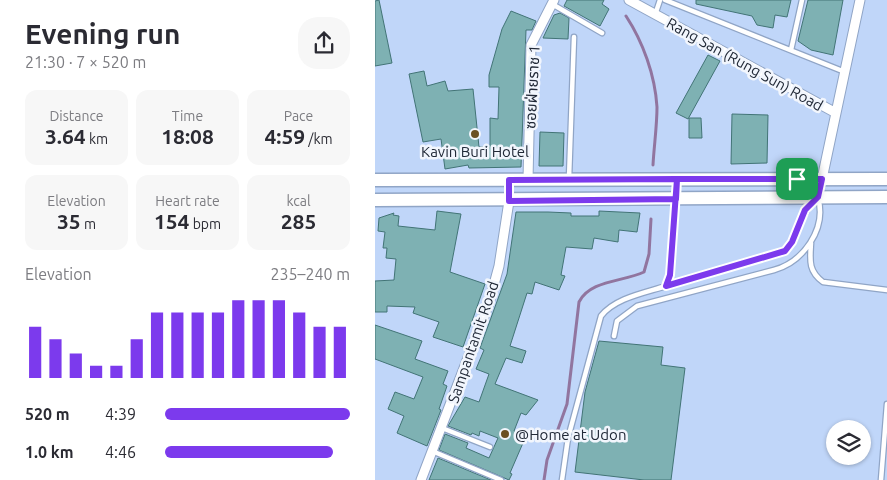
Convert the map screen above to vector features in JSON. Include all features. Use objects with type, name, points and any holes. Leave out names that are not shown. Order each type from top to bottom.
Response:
[{"type":"street","name":"Rang San (Rung Sun) Road","points":[[629,0],[836,113]]},
{"type":"street","points":[[818,197],[860,0]]},
{"type":"street","name":"ซอยฝ่ายราช 1","points":[[528,180],[531,45],[553,2]]},
{"type":"street","points":[[676,199],[677,179]]},
{"type":"street","points":[[375,180],[887,179]]},
{"type":"street","points":[[509,180],[509,201]]},
{"type":"street","points":[[375,200],[509,201],[887,197]]},
{"type":"street","name":"Sampantamit Road","points":[[421,480],[489,303],[499,266],[509,201]]},
{"type":"lane","points":[[655,15],[660,0]]},
{"type":"lane","points":[[665,0],[845,72]]},
{"type":"lane","points":[[791,50],[802,0]]},
{"type":"lane","points":[[553,2],[602,33]]},
{"type":"lane","points":[[569,180],[574,37]]},
{"type":"lane","points":[[818,197],[821,211],[811,242],[810,266],[814,276],[823,282],[887,290]]},
{"type":"lane","points":[[562,480],[568,438],[601,316],[617,303],[666,286],[785,251],[792,242],[805,210],[818,197]]},
{"type":"lane","points":[[666,286],[670,275],[676,199]]},
{"type":"lane","points":[[614,336],[617,321],[637,306],[783,267],[801,256],[811,242]]},
{"type":"lane","points":[[881,480],[887,404]]},
{"type":"lane","points":[[441,428],[490,448]]},
{"type":"lane","points":[[432,451],[501,480]]},
{"type":"building","points":[[379,0],[392,63],[375,66],[375,1]]},
{"type":"building","points":[[567,0],[604,0],[602,4],[609,9],[600,26],[564,6]]},
{"type":"building","points":[[696,0],[791,0],[787,17],[775,15],[773,28],[757,25],[752,16],[696,4]]},
{"type":"building","points":[[808,0],[843,0],[833,55],[811,50],[798,41]]},
{"type":"building","points":[[511,11],[536,21],[532,30],[526,30],[521,167],[469,168],[468,165],[445,169],[441,139],[423,142],[409,74],[424,71],[427,86],[445,81],[448,91],[473,89],[479,147],[490,147],[490,118],[498,119],[499,87],[489,87],[489,75],[502,29]]},
{"type":"building","points":[[560,13],[569,18],[568,39],[543,38],[554,15]]},
{"type":"building","points":[[708,55],[720,61],[688,119],[676,113]]},
{"type":"building","points":[[732,114],[768,115],[767,163],[731,164]]},
{"type":"building","points":[[689,118],[701,118],[702,138],[689,138]]},
{"type":"building","points":[[540,132],[564,133],[563,166],[539,166]]},
{"type":"building","points":[[437,211],[461,214],[450,272],[485,284],[463,347],[433,337],[439,322],[413,313],[415,307],[387,306],[387,312],[375,312],[375,281],[394,280],[396,259],[386,258],[387,248],[383,248],[385,232],[378,231],[379,218],[394,213],[393,215],[399,216],[398,226],[435,230]]},
{"type":"building","points":[[599,211],[640,213],[637,232],[619,230],[618,242],[594,238],[592,249],[566,247],[561,275],[565,276],[559,290],[535,282],[532,294],[527,293],[510,346],[526,351],[522,363],[506,358],[495,384],[538,400],[526,415],[521,413],[514,431],[526,436],[510,473],[512,474],[509,480],[439,450],[445,434],[468,443],[466,448],[489,458],[498,438],[480,431],[479,436],[472,433],[471,435],[448,426],[465,397],[479,402],[489,374],[476,369],[484,350],[480,348],[507,274],[516,212],[571,213],[571,216],[599,216]]},
{"type":"building","points":[[375,325],[422,341],[415,359],[448,371],[443,384],[447,386],[439,409],[441,410],[427,446],[397,433],[404,416],[388,409],[395,392],[414,399],[423,377],[375,359]]},
{"type":"building","points":[[599,341],[663,347],[661,365],[685,368],[671,480],[644,480],[575,472],[585,392]]},
{"type":"building","points":[[438,458],[491,480],[429,480]]},
{"type":"waterway","points":[[626,16],[643,48],[654,83],[657,121],[653,165]]},
{"type":"waterway","points":[[544,480],[547,460],[567,404],[579,302],[591,289],[599,285],[644,272],[649,254],[651,219]]},
{"type":"place","name":"Kavin Buri Hotel","points":[[475,134]]},
{"type":"place","name":"@Home at Udon","points":[[505,434]]},
{"type":"route","points":[[797,179],[677,179],[676,199],[509,201],[509,180],[677,179],[676,199],[670,275],[666,286],[785,251],[792,242],[805,210],[818,197],[822,179],[797,179]]}]
